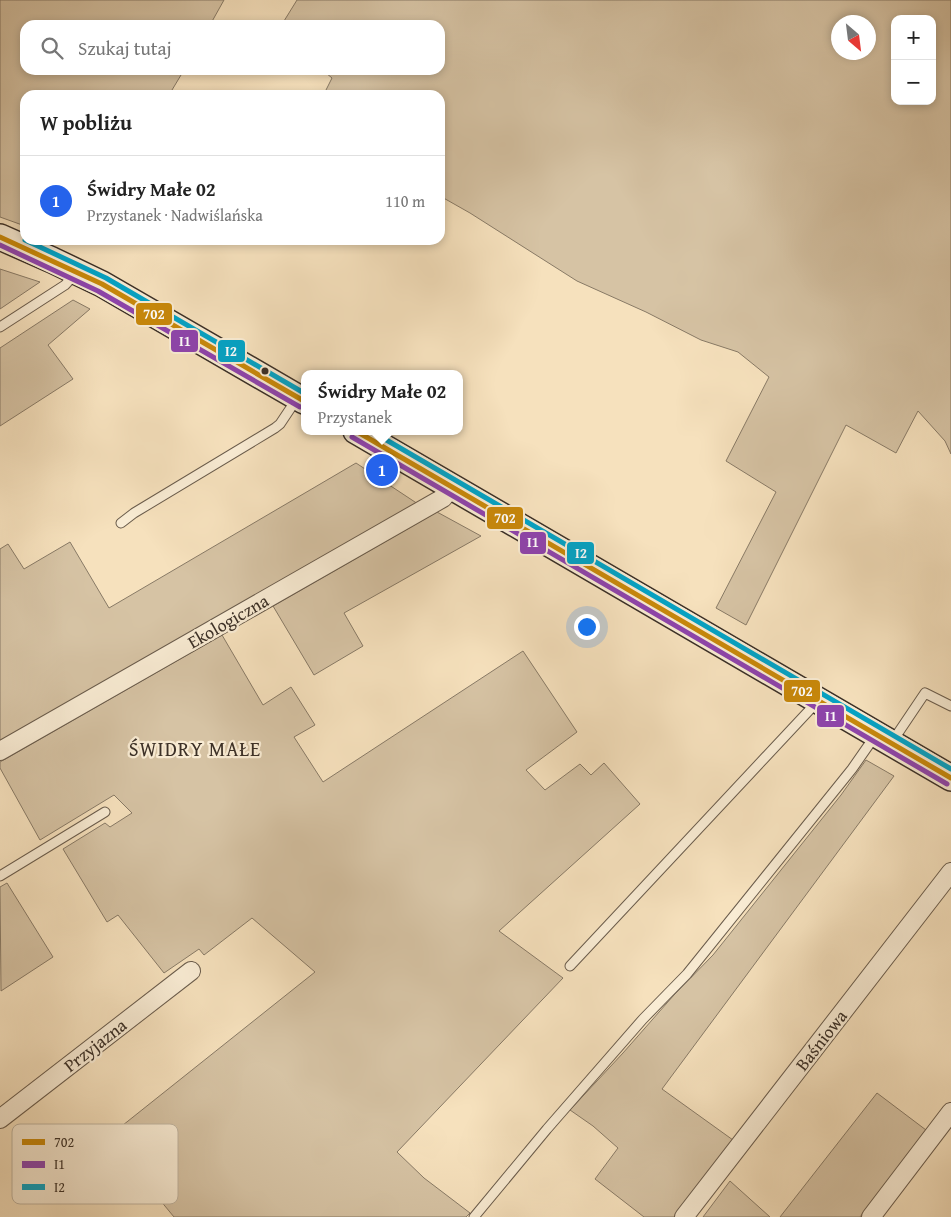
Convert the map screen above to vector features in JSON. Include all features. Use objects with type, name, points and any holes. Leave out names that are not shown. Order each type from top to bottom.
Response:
[{"type":"main road","points":[[0,237],[77,272],[141,306],[301,399]]},
{"type":"main road","points":[[363,435],[951,778]]},
{"type":"street","name":"Ekologiczna","points":[[0,751],[443,498],[452,487]]},
{"type":"street","name":"Baśniowa","points":[[687,1213],[951,872]]},
{"type":"street","name":"Przyjazna","points":[[0,1118],[191,971]]},
{"type":"street","points":[[872,1217],[951,1112]]},
{"type":"lane","points":[[0,327],[65,285],[77,272]]},
{"type":"lane","points":[[122,523],[134,513],[275,428],[301,399]]},
{"type":"lane","points":[[474,1217],[643,1019],[687,974],[852,770],[884,738],[924,693],[951,706]]},
{"type":"lane","points":[[570,966],[818,700]]},
{"type":"lane","points":[[0,876],[105,812]]},
{"type":"shaded area","points":[[0,0],[224,0],[213,20],[20,20],[20,75],[181,75],[172,90],[20,90],[20,224],[0,217]]},
{"type":"shaded area","points":[[297,0],[951,0],[951,454],[945,441],[918,411],[896,453],[846,425],[746,625],[716,608],[776,492],[726,461],[769,377],[738,352],[701,340],[646,312],[577,281],[445,199],[445,90],[326,90],[332,78],[328,75],[445,75],[445,20],[285,20]]},
{"type":"shaded area","points":[[0,269],[40,282],[0,309]]},
{"type":"shaded area","points":[[73,300],[90,309],[48,345],[73,379],[0,426],[0,348]]},
{"type":"shaded area","points":[[356,463],[421,506],[0,744],[0,549],[8,544],[24,569],[70,542],[109,608]]},
{"type":"shaded area","points":[[437,512],[481,536],[344,613],[363,646],[314,675],[273,606]]},
{"type":"shaded area","points":[[222,635],[263,705],[291,687],[315,725],[294,737],[323,782],[523,651],[577,732],[526,770],[545,790],[580,764],[591,775],[604,763],[640,804],[499,931],[563,978],[397,1152],[424,1178],[470,1213],[466,1217],[174,1217],[163,1204],[178,1204],[178,1124],[124,1124],[315,972],[252,918],[204,955],[199,949],[164,973],[118,915],[107,922],[63,849],[105,823],[110,827],[132,813],[114,795],[40,840],[0,768],[0,762]]},
{"type":"shaded area","points":[[866,760],[894,776],[662,1089],[733,1140],[674,1217],[644,1217],[595,1179],[618,1148],[593,1126],[570,1110],[674,995],[713,955],[841,795]]},
{"type":"shaded area","points":[[7,883],[53,957],[1,991],[0,887]]},
{"type":"shaded area","points":[[877,1093],[926,1130],[860,1217],[780,1217]]},
{"type":"shaded area","points":[[730,1181],[770,1217],[703,1217]]},
{"type":"transit line","name":"702","points":[[0,237],[102,284],[301,399]]},
{"type":"transit line","name":"I1","points":[[0,245],[98,291],[300,407]]},
{"type":"transit line","name":"I2","points":[[36,245],[106,278],[301,391]]},
{"type":"transit line","name":"702","points":[[363,435],[951,778]]},
{"type":"transit line","name":"I2","points":[[378,435],[951,769]]},
{"type":"transit line","name":"I1","points":[[352,437],[947,784]]},
{"type":"place","name":"Świdry Małe 02","points":[[382,470]]},
{"type":"district","name":"ŚWIDRY MAŁE","points":[[195,748]]}]
